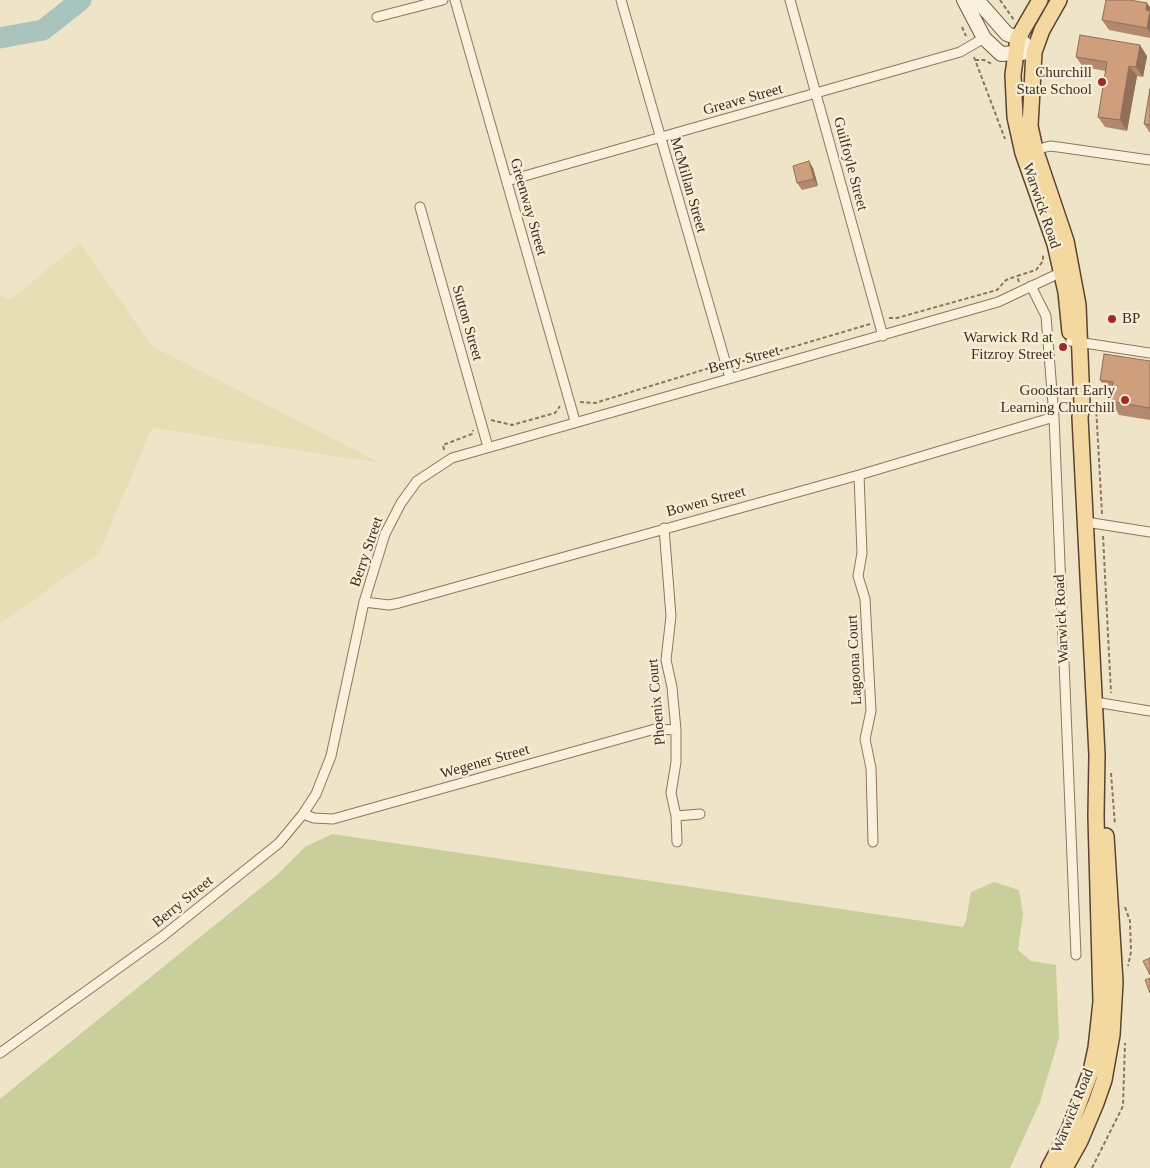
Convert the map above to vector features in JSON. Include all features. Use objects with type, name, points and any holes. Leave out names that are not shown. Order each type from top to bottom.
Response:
[{"type":"main road","name":"Warwick Road","points":[[1040,0],[1018,38],[1013,75],[1015,117],[1044,192],[1067,270],[1076,342],[1076,407],[1080,417],[1095,702],[1097,886],[1101,975],[1098,1032],[1091,1071],[1084,1094],[1049,1168]]},
{"type":"main road","name":"Warwick Road","points":[[1029,151],[1034,52],[1042,30],[1059,0]]},
{"type":"main road","points":[[970,3],[1006,34],[1018,38],[1034,52]]},
{"type":"main road","points":[[970,3],[984,38],[1001,54],[1034,52]]},
{"type":"main road","name":"Warwick Road","points":[[1065,1168],[1080,1141],[1104,1080],[1114,1015],[1115,982],[1110,883],[1097,755]]},
{"type":"street","points":[[377,17],[443,0]]},
{"type":"street","name":"Greenway Street","points":[[455,0],[575,421]]},
{"type":"street","name":"McMillan Street","points":[[621,0],[730,378]]},
{"type":"street","name":"Guilfoyle Street","points":[[790,0],[883,336]]},
{"type":"street","name":"Greave Street","points":[[507,181],[817,93],[970,47],[984,38]]},
{"type":"street","points":[[1029,151],[1058,147],[1150,160]]},
{"type":"street","name":"Sutton Street","points":[[420,207],[488,447]]},
{"type":"street","name":"Berry Street","points":[[0,1053],[163,936],[279,843],[303,814],[316,794],[331,756],[364,602],[385,534],[400,503],[417,481],[447,462],[488,447],[998,302],[1067,270]]},
{"type":"street","name":"Warwick Road","points":[[1031,286],[1046,316],[1054,417],[1076,954]]},
{"type":"street","points":[[1076,342],[1150,353]]},
{"type":"street","name":"Bowen Street","points":[[364,602],[389,605],[400,603],[664,528],[859,476],[1054,417]]},
{"type":"street","name":"Lagoona Court","points":[[859,476],[862,553],[858,576],[865,599],[871,711],[866,739],[871,768],[873,842]]},
{"type":"street","points":[[1086,522],[1150,532]]},
{"type":"street","name":"Phoenix Court","points":[[664,528],[671,616],[666,660],[672,687],[676,730],[676,762],[671,793],[676,816],[677,842]]},
{"type":"street","points":[[1095,702],[1150,711]]},
{"type":"street","name":"Wegener Street","points":[[303,814],[314,818],[340,817],[654,730],[676,730]]},
{"type":"street","points":[[676,816],[700,814]]},
{"type":"path","points":[[1000,0],[1014,20]]},
{"type":"path","points":[[970,3],[959,16],[1008,148]]},
{"type":"path","points":[[974,60],[984,60],[998,67]]},
{"type":"path","points":[[884,319],[897,318],[997,290],[1006,280],[1036,270],[1041,265],[1043,256],[1040,247]]},
{"type":"path","points":[[1017,276],[1020,286]]},
{"type":"path","points":[[447,462],[442,445],[472,434],[472,426],[481,423],[492,420],[500,424],[512,425],[556,413],[560,405],[559,401],[568,398],[576,396],[578,401],[595,403],[740,360],[745,361],[864,327],[872,323]]},
{"type":"path","points":[[1096,399],[1111,704]]},
{"type":"path","points":[[1111,772],[1115,827]]},
{"type":"path","points":[[1122,901],[1130,920],[1131,952],[1128,971]]},
{"type":"path","points":[[1092,1168],[1124,1106],[1125,1038]]},
{"type":"shaded area","points":[[80,243],[152,346],[380,463],[152,428],[99,553],[0,624],[0,295],[10,300]]},
{"type":"green space","points":[[332,834],[963,927],[971,892],[994,882],[1019,890],[1023,914],[1018,950],[1031,961],[1056,965],[1059,1038],[1040,1102],[1010,1168],[0,1168],[0,1099],[278,874],[305,847]]},
{"type":"building","points":[[1106,0],[1130,0],[1147,3],[1146,10],[1150,11],[1147,28],[1102,20]]},
{"type":"building","points":[[1080,35],[1140,45],[1136,67],[1129,66],[1120,120],[1098,117],[1107,62],[1076,57]]},
{"type":"building","points":[[1150,89],[1150,125],[1144,124]]},
{"type":"building","points":[[809,161],[814,179],[797,183],[793,166]]},
{"type":"building","points":[[1104,354],[1150,361],[1150,408],[1110,401],[1113,382],[1100,380]]},
{"type":"building","points":[[1150,958],[1150,975],[1143,961]]},
{"type":"building","points":[[1150,978],[1150,993],[1145,980]]},
{"type":"waterway","points":[[0,38],[43,30],[81,0]]},
{"type":"place","name":"Churchill State School","points":[[1102,82]]},
{"type":"place","name":"BP","points":[[1112,319]]},
{"type":"place","name":"Warwick Rd at Fitzroy Street","points":[[1063,347]]},
{"type":"place","name":"Goodstart Early Learning Churchill","points":[[1125,400]]}]
